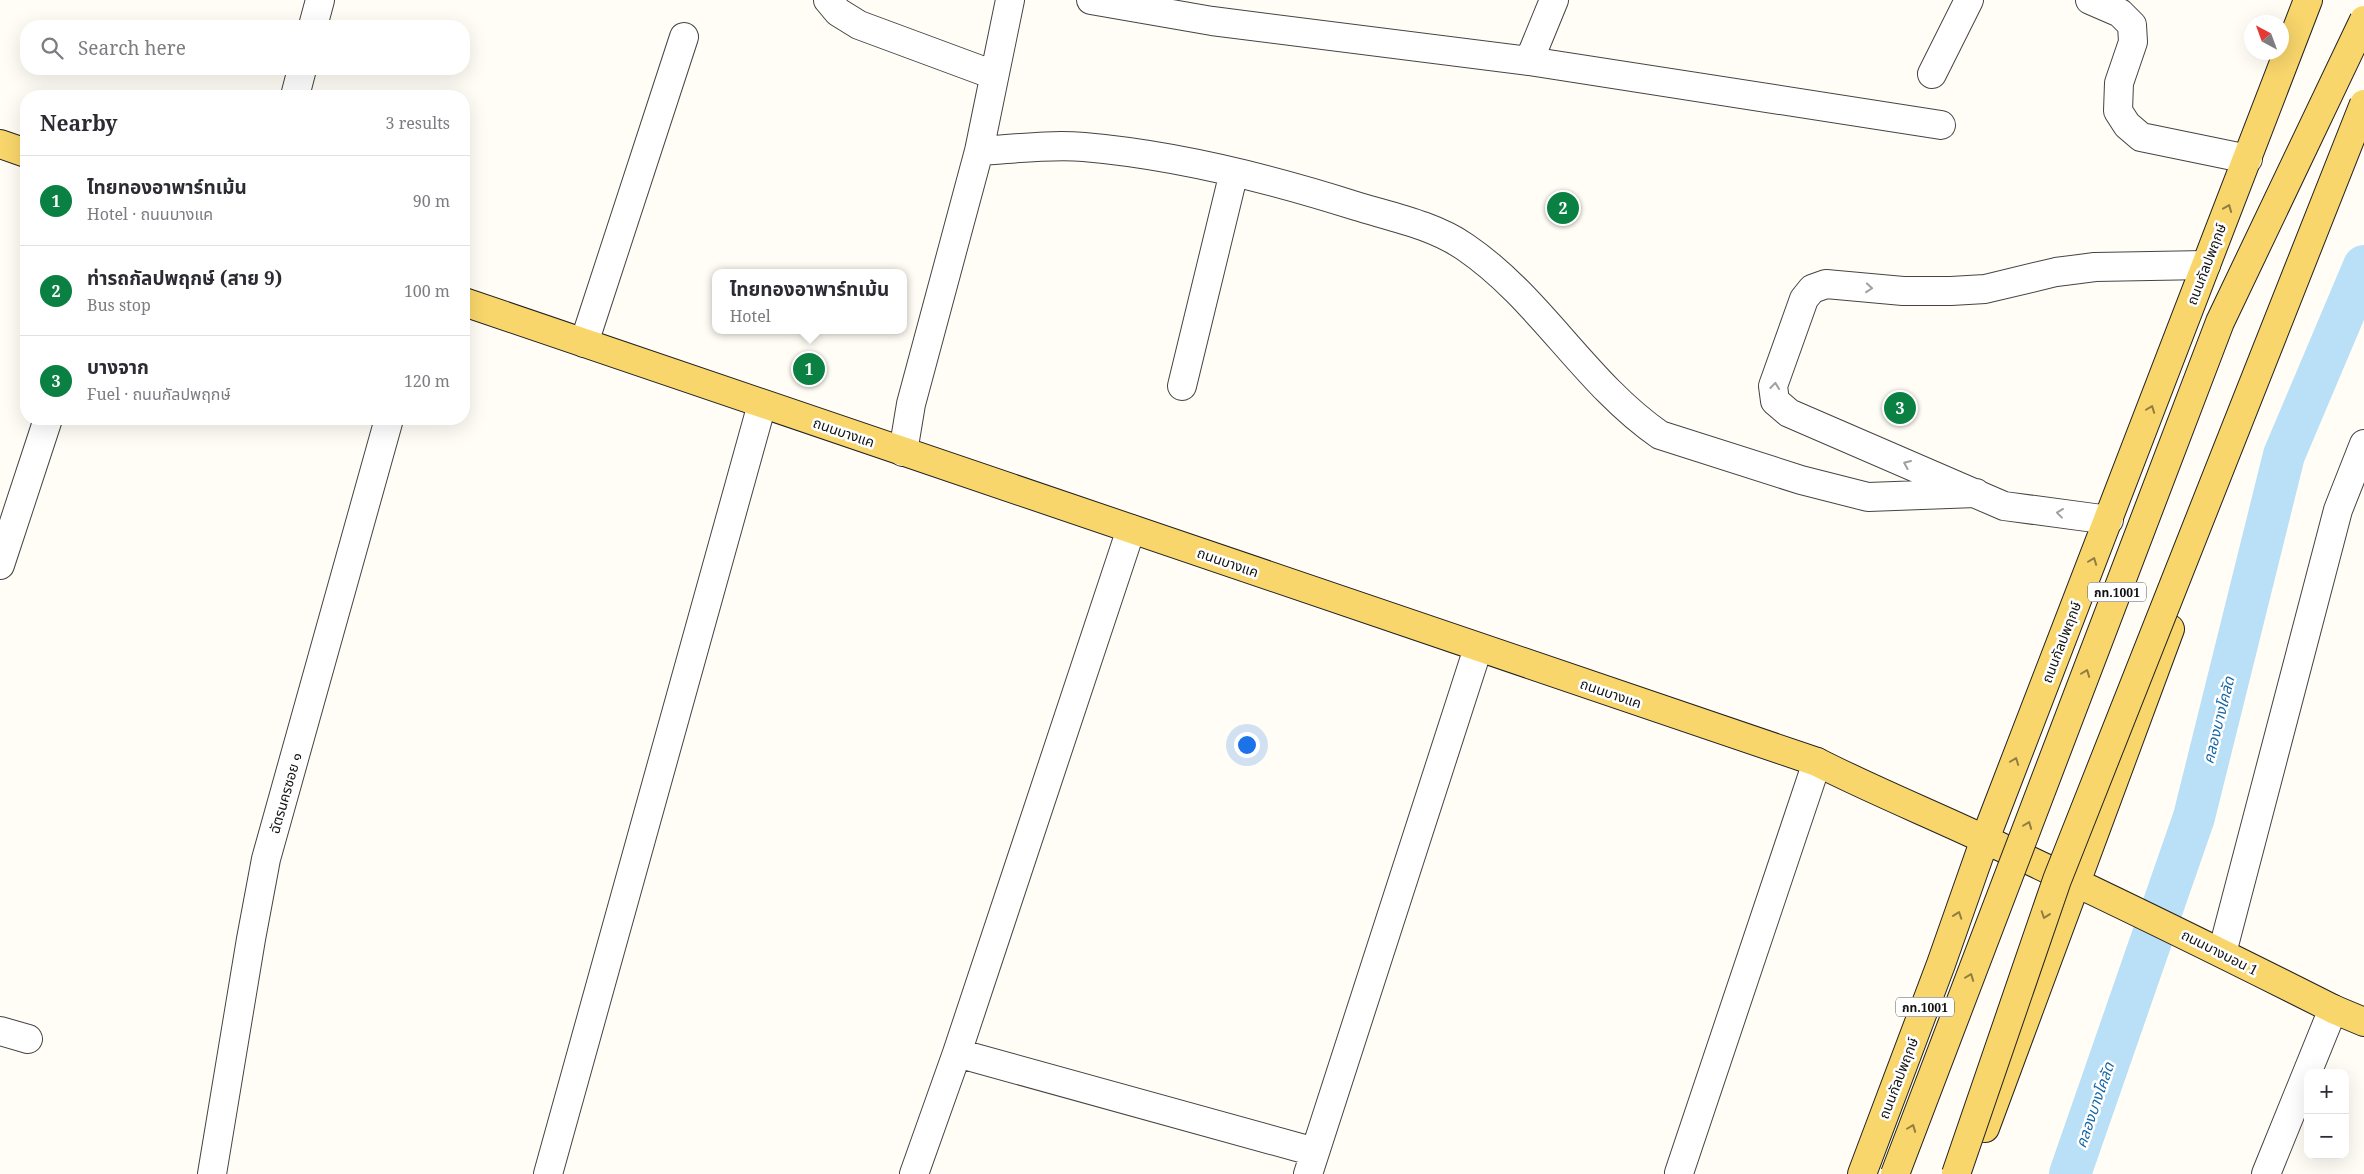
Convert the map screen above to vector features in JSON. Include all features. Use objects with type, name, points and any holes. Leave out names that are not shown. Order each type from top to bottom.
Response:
[{"type":"main road","name":"ถนนกัลปพฤกษ์","points":[[1862,1174],[1941,964],[1985,839],[2308,0]]},
{"type":"main road","name":"กท.1001","points":[[1894,1174],[2220,322],[2364,20]]},
{"type":"main road","name":"กท.1001","points":[[1956,1174],[2057,880],[2364,104]]},
{"type":"main road","points":[[1968,1174],[2265,379],[2364,130]]},
{"type":"main road","points":[[0,144],[20,151]]},
{"type":"main road","name":"ถนนบางแค","points":[[470,304],[1817,762],[1886,796],[2077,882]]},
{"type":"main road","name":"ถนนบางบอน 1","points":[[2077,882],[2333,1009],[2364,1022]]},
{"type":"street","points":[[315,20],[320,0]]},
{"type":"street","points":[[828,0],[838,12],[859,25],[994,76]]},
{"type":"street","points":[[903,452],[911,404],[979,151],[1010,0]]},
{"type":"street","points":[[1091,0],[1215,10],[1941,125]]},
{"type":"street","points":[[1529,61],[1554,0]]},
{"type":"street","points":[[1932,74],[1969,0]]},
{"type":"street","points":[[2090,0],[2120,13],[2132,25],[2134,42],[2119,83],[2118,111],[2127,125],[2141,137],[2248,159]]},
{"type":"street","points":[[584,343],[684,38]]},
{"type":"street","points":[[297,90],[300,75]]},
{"type":"street","points":[[979,151],[1082,147],[1164,157],[1290,185],[1424,226],[1464,246],[1513,287],[1606,388],[1640,421],[1660,435],[1793,477],[1868,497],[1976,493]]},
{"type":"street","points":[[1182,386],[1234,172]]},
{"type":"street","points":[[2109,520],[2004,506],[1789,413],[1775,401],[1773,386],[1804,299],[1812,289],[1826,284],[1903,290],[1986,289],[2056,272],[2095,267],[2206,265]]},
{"type":"street","points":[[548,1174],[762,404]]},
{"type":"street","points":[[0,565],[46,425]]},
{"type":"street","name":"ฉัตรนครซอย ๑","points":[[212,1174],[266,859],[387,425]]},
{"type":"street","points":[[2222,953],[2338,510],[2364,444]]},
{"type":"street","points":[[914,1174],[957,1053],[1131,529]]},
{"type":"street","points":[[957,1053],[1311,1163],[1478,648]]},
{"type":"street","points":[[1679,1173],[1817,762]]},
{"type":"street","points":[[2266,1174],[2333,1009]]},
{"type":"street","points":[[0,1031],[28,1039]]},
{"type":"waterway","name":"คลองบางโคลัด","points":[[2070,1174],[2194,817],[2284,455],[2364,266]]},
{"type":"place","name":"ท่ารถกัลปพฤกษ์ (สาย 9)","points":[[1563,208]]},
{"type":"place","name":"ไทยทองอาพาร์ทเม้น","points":[[809,369]]},
{"type":"place","name":"บางจาก","points":[[1900,408]]}]
